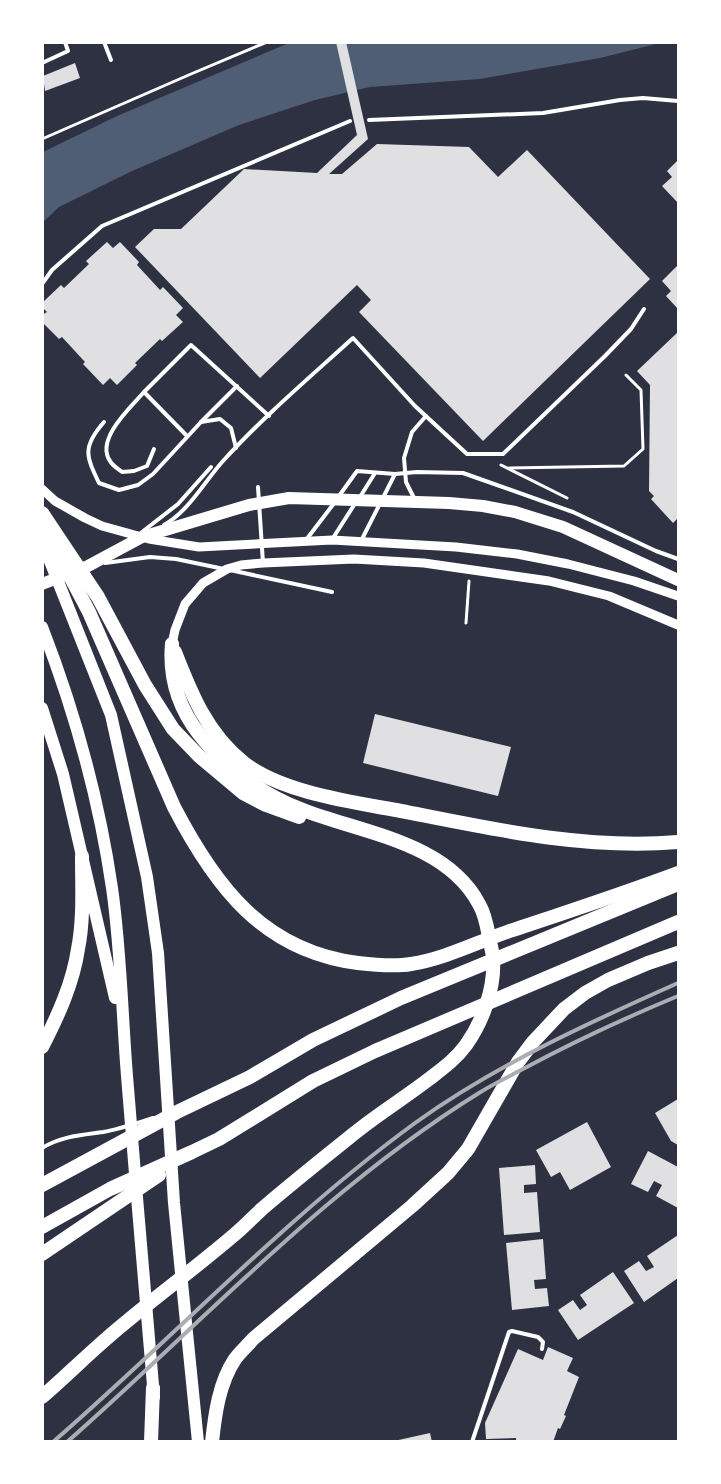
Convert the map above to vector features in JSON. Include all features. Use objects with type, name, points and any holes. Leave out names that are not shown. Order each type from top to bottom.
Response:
[{"type":"highway","points":[[42,513],[98,597],[145,685],[173,729],[199,756],[243,793],[266,805],[291,815],[366,831]]},
{"type":"highway","points":[[42,522],[89,612],[174,807],[190,838],[211,870],[250,916],[292,943],[329,958],[379,965],[409,965],[441,956],[678,873]]},
{"type":"highway","points":[[42,1397],[105,1340],[235,1234],[260,1210],[355,1133],[454,1060],[466,1044],[485,1007],[492,982],[493,958],[487,925],[479,904],[462,881],[440,862],[411,846],[301,810],[280,800],[238,773],[212,750],[182,709],[174,684],[171,662],[172,644]]},
{"type":"highway","points":[[172,644],[190,691],[222,744],[245,764],[295,788],[344,800],[493,829],[554,838],[606,844],[678,842]]},
{"type":"highway","points":[[42,1047],[53,1026],[70,982],[78,949],[82,905],[82,856]]},
{"type":"highway","points":[[42,1185],[177,1112],[250,1077],[313,1040],[402,998],[678,884]]},
{"type":"highway","points":[[42,1227],[110,1189],[219,1138],[313,1081],[375,1052],[678,922]]},
{"type":"highway","points":[[212,1442],[215,1415],[220,1397],[235,1360],[253,1339],[412,1206],[448,1173],[468,1149],[518,1062],[533,1042],[564,1009],[585,993],[608,980],[678,953]]},
{"type":"highway","points":[[42,1254],[192,1152]]},
{"type":"highway","points":[[151,1442],[153,1388]]},
{"type":"main road","points":[[42,584],[88,566],[140,536],[249,505],[288,498],[416,501],[483,506],[539,519],[563,527],[678,580]]},
{"type":"main road","points":[[42,541],[111,715],[147,877],[158,953],[172,1176],[198,1442]]},
{"type":"main road","points":[[42,627],[72,711],[95,796],[114,906],[158,1442]]},
{"type":"main road","points":[[42,708],[62,774],[123,1032]]},
{"type":"street","points":[[42,489],[55,501],[102,526],[149,539],[199,547],[306,540],[361,541],[456,547],[517,554],[568,564],[634,580],[678,596]]},
{"type":"street","points":[[172,644],[174,630],[185,604],[203,583],[227,569],[241,565],[263,563],[354,559],[424,563],[549,581],[609,596],[678,625]]},
{"type":"lane","points":[[42,63],[68,51],[65,42]]},
{"type":"lane","points":[[104,42],[111,60]]},
{"type":"lane","points":[[369,120],[543,114],[620,100],[642,98],[678,101]]},
{"type":"lane","points":[[42,284],[52,270],[102,226],[350,121]]},
{"type":"lane","points":[[140,536],[168,522],[184,508],[236,448],[353,338],[398,388],[467,454],[503,454],[605,356],[631,329],[644,309]]},
{"type":"lane","points":[[154,449],[147,466],[134,471],[122,472],[110,461],[106,448],[109,434],[121,418],[191,345],[269,416]]},
{"type":"lane","points":[[104,422],[94,433],[88,459],[99,483],[119,490],[138,486],[153,474],[187,436],[237,386]]},
{"type":"lane","points":[[144,392],[187,436]]},
{"type":"lane","points":[[416,501],[406,482],[404,458],[412,432],[426,416]]},
{"type":"lane","points":[[201,422],[220,419],[231,428],[236,448]]},
{"type":"lane","points":[[140,536],[178,504],[211,467]]},
{"type":"lane","points":[[306,540],[357,471],[395,474],[417,472],[463,473],[573,512],[656,551],[678,559]]},
{"type":"lane","points":[[332,540],[375,473]]},
{"type":"lane","points":[[361,541],[395,474]]},
{"type":"lane","points":[[258,487],[263,563]]},
{"type":"lane","points":[[88,566],[150,557],[176,558],[332,592]]},
{"type":"lane","points":[[42,1148],[54,1141],[80,1134],[104,1132],[177,1112]]},
{"type":"lane","points":[[472,1442],[509,1332],[538,1337],[543,1342],[542,1349]]},
{"type":"path","points":[[42,139],[267,42]]},
{"type":"path","points":[[509,468],[624,466],[643,449],[640,390],[626,375]]},
{"type":"path","points":[[492,461],[576,502]]},
{"type":"path","points":[[466,623],[470,579]]},
{"type":"water","points":[[289,43],[660,43],[600,58],[480,79],[370,87],[315,100],[239,125],[132,171],[59,207],[43,222],[43,152],[117,116]]},
{"type":"building","points":[[336,42],[346,42],[368,139],[329,174],[342,174],[377,144],[469,147],[498,177],[527,150],[650,279],[483,441],[359,312],[371,300],[357,285],[260,378],[135,247],[154,229],[181,229],[244,169],[317,173],[357,135]]},
{"type":"building","points":[[75,63],[80,78],[45,91],[43,76]]},
{"type":"building","points":[[678,160],[678,203],[662,186],[672,177],[667,171]]},
{"type":"building","points":[[107,242],[113,248],[120,242],[139,262],[137,265],[160,290],[163,287],[183,308],[176,315],[183,322],[162,341],[160,339],[135,363],[137,365],[117,385],[110,378],[103,385],[83,364],[85,362],[62,337],[59,339],[42,322],[42,315],[47,312],[42,307],[42,303],[61,285],[64,288],[89,264],[86,261]]},
{"type":"building","points":[[678,265],[678,309],[666,296],[671,291],[662,281]]},
{"type":"building","points":[[678,332],[678,521],[677,519],[673,523],[651,499],[654,496],[649,491],[650,385],[637,371]]},
{"type":"building","points":[[375,714],[511,747],[498,796],[363,763]]},
{"type":"building","points":[[678,1099],[678,1145],[671,1141],[655,1113]]},
{"type":"building","points":[[587,1122],[611,1167],[570,1190],[560,1172],[551,1177],[536,1150]]},
{"type":"building","points":[[648,1151],[678,1167],[678,1208],[656,1196],[662,1185],[654,1181],[648,1192],[631,1184]]},
{"type":"building","points":[[535,1165],[536,1184],[524,1185],[524,1193],[537,1192],[540,1232],[504,1235],[499,1168]]},
{"type":"building","points":[[678,1235],[678,1278],[644,1302],[624,1271],[639,1261],[646,1271],[654,1267],[647,1256]]},
{"type":"building","points":[[543,1239],[546,1279],[534,1280],[535,1289],[547,1288],[549,1306],[512,1310],[506,1243]]},
{"type":"building","points":[[613,1272],[634,1303],[578,1340],[558,1310],[573,1300],[580,1310],[587,1305],[580,1295]]},
{"type":"building","points":[[548,1347],[573,1358],[567,1371],[579,1377],[564,1415],[566,1416],[560,1429],[558,1428],[553,1442],[516,1442],[516,1438],[486,1439],[485,1423],[518,1349],[543,1360]]},
{"type":"building","points":[[430,1433],[432,1442],[394,1442],[394,1441]]},
{"type":"railway","points":[[53,1442],[321,1198],[415,1123],[478,1082],[543,1046],[678,983]]},
{"type":"railway","points":[[67,1442],[266,1258],[369,1171],[423,1130],[479,1093],[542,1059],[678,996]]}]
